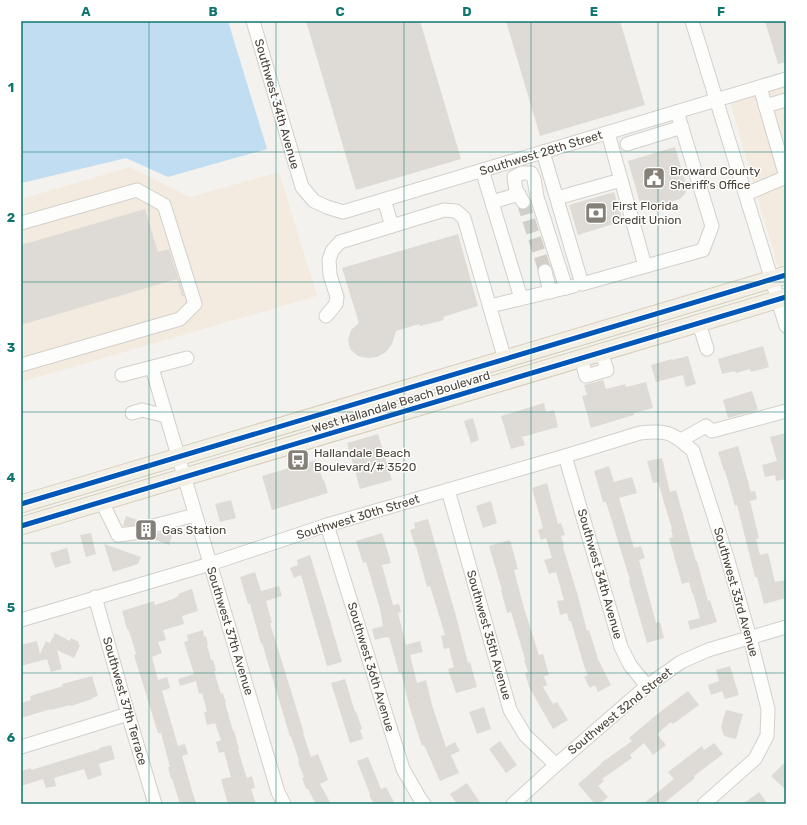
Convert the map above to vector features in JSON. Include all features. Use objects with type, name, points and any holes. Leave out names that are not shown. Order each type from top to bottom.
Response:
[{"type":"main road","name":"West Hallandale Beach Boulevard","points":[[21,504],[779,278]]},
{"type":"main road","name":"West Hallandale Beach Boulevard","points":[[21,526],[782,298]]},
{"type":"main road","points":[[513,379],[528,363],[597,342],[616,327]]},
{"type":"main road","points":[[395,414],[412,400],[482,379],[505,360]]},
{"type":"street","name":"Southwest 34th Avenue","points":[[253,21],[302,187]]},
{"type":"street","points":[[692,21],[746,194],[779,278],[786,326]]},
{"type":"street","name":"Southwest 28th Street","points":[[302,187],[314,201],[343,212],[786,79]]},
{"type":"street","points":[[746,194],[786,177],[760,87]]},
{"type":"street","points":[[766,106],[786,100]]},
{"type":"street","points":[[490,306],[582,284],[703,250],[712,226],[677,112]]},
{"type":"street","points":[[627,144],[682,127]]},
{"type":"street","points":[[608,133],[645,266]]},
{"type":"street","points":[[543,152],[582,284]]},
{"type":"street","points":[[482,170],[521,298]]},
{"type":"street","points":[[492,202],[521,198],[516,190],[514,177],[522,173],[531,173],[566,288]]},
{"type":"street","points":[[557,198],[621,180]]},
{"type":"street","points":[[21,223],[137,190],[164,205],[195,304],[180,319],[21,365]]},
{"type":"street","points":[[384,200],[392,226]]},
{"type":"street","points":[[326,316],[336,304],[337,297],[330,275],[329,260],[332,251],[340,242],[444,210],[456,211],[464,218],[505,360]]},
{"type":"street","points":[[545,271],[550,292]]},
{"type":"street","points":[[699,323],[707,349]]},
{"type":"street","points":[[122,375],[187,358]]},
{"type":"street","name":"Southwest 37th Avenue","points":[[152,368],[278,792],[284,804]]},
{"type":"street","points":[[132,413],[142,410],[166,416]]},
{"type":"street","points":[[681,440],[706,426],[712,431],[786,411]]},
{"type":"street","name":"Southwest 30th Street","points":[[21,620],[210,564],[328,525],[640,433],[666,433],[681,440],[693,451]]},
{"type":"street","name":"Southwest 33rd Avenue","points":[[693,451],[727,557],[768,709],[767,736],[755,759],[704,804]]},
{"type":"street","name":"Southwest 34th Avenue","points":[[565,456],[621,647],[630,665],[647,686]]},
{"type":"street","name":"Southwest 35th Avenue","points":[[448,490],[510,710],[525,735],[556,764]]},
{"type":"street","points":[[102,502],[118,535],[134,532]]},
{"type":"street","points":[[153,526],[196,515]]},
{"type":"street","name":"Southwest 36th Avenue","points":[[328,525],[403,769],[418,798],[424,804]]},
{"type":"street","name":"Southwest 37th Terrace","points":[[95,598],[155,804]]},
{"type":"street","name":"Southwest 32nd Street","points":[[513,804],[556,764],[647,686],[681,662],[708,650],[786,626]]},
{"type":"street","points":[[21,747],[128,714]]},
{"type":"shaded area","points":[[786,85],[786,265],[778,267],[730,102]]},
{"type":"shaded area","points":[[130,167],[190,197],[279,172],[317,296],[21,382],[21,199]]},
{"type":"water","points":[[21,21],[228,21],[267,149],[168,177],[126,158],[22,183]]},
{"type":"building","points":[[306,21],[420,21],[461,159],[356,190]]},
{"type":"building","points":[[506,21],[620,21],[645,105],[540,136]]},
{"type":"building","points":[[765,21],[786,21],[786,62],[778,64]]},
{"type":"building","points":[[675,147],[687,188],[685,194],[680,199],[642,210],[628,161]]},
{"type":"building","name":"First Florida Credit Union","points":[[614,192],[623,221],[578,235],[569,205]]},
{"type":"building","points":[[145,209],[158,252],[169,249],[184,296],[182,296],[177,279],[21,325],[21,245]]},
{"type":"building","points":[[458,234],[478,306],[443,317],[444,320],[420,326],[419,324],[396,331],[392,344],[386,352],[377,357],[368,358],[358,356],[350,349],[348,340],[351,330],[359,323],[342,268]]},
{"type":"building","points":[[763,346],[769,367],[751,372],[750,369],[736,373],[735,371],[722,374],[718,359]]},
{"type":"building","points":[[688,356],[696,384],[686,387],[683,375],[656,382],[651,365]]},
{"type":"building","points":[[603,380],[606,389],[625,384],[626,387],[646,382],[653,408],[591,428],[582,396],[587,395],[584,385]]},
{"type":"building","points":[[752,391],[758,410],[728,418],[723,400]]},
{"type":"building","points":[[544,403],[546,412],[554,410],[558,427],[522,437],[525,445],[511,449],[501,416]]},
{"type":"building","points":[[473,418],[479,440],[471,443],[464,421]]},
{"type":"building","points":[[786,433],[786,479],[776,481],[775,475],[765,477],[762,465],[777,461],[770,437]]},
{"type":"building","points":[[378,434],[392,480],[360,489],[347,443]]},
{"type":"building","points":[[738,446],[751,492],[755,491],[757,499],[750,501],[759,538],[756,539],[760,555],[768,553],[775,582],[785,580],[786,585],[786,598],[764,604],[757,577],[755,577],[737,505],[735,506],[718,452]]},
{"type":"building","points":[[662,458],[670,492],[676,490],[708,601],[710,600],[717,622],[690,630],[688,621],[700,618],[689,582],[682,584],[669,538],[673,537],[672,529],[658,482],[653,483],[647,461]]},
{"type":"building","points":[[316,460],[328,493],[272,510],[262,476]]},
{"type":"building","points":[[609,466],[614,482],[632,477],[637,493],[619,498],[634,548],[641,546],[645,558],[639,560],[656,623],[660,622],[664,638],[647,643],[629,581],[630,580],[606,502],[603,502],[594,471]]},
{"type":"building","points":[[547,483],[558,524],[561,523],[565,535],[561,536],[563,547],[587,631],[589,630],[598,659],[611,685],[598,692],[595,685],[590,688],[584,677],[588,675],[571,621],[569,621],[567,613],[560,615],[557,601],[564,600],[556,572],[549,574],[544,560],[552,558],[546,538],[541,540],[538,530],[543,528],[532,488]]},
{"type":"building","points":[[231,500],[236,518],[220,522],[215,504]]},
{"type":"building","points":[[491,501],[497,523],[483,528],[476,506]]},
{"type":"building","name":"Gas Station","points":[[126,516],[146,523],[145,528],[151,534],[166,531],[173,533],[169,545],[142,535],[141,529],[137,526],[123,526]]},
{"type":"building","points":[[428,519],[468,663],[470,662],[477,687],[456,693],[448,669],[454,667],[449,648],[444,649],[441,636],[445,635],[430,586],[427,587],[410,530],[415,528],[414,523]]},
{"type":"building","points":[[91,533],[96,554],[86,557],[80,535]]},
{"type":"building","points":[[382,533],[391,563],[382,565],[393,605],[399,604],[401,612],[398,613],[406,645],[420,641],[423,652],[410,655],[417,683],[426,680],[433,709],[446,747],[455,742],[460,751],[451,755],[459,773],[440,781],[424,745],[422,746],[409,705],[401,672],[399,673],[389,637],[375,640],[372,629],[383,626],[380,609],[366,562],[363,563],[356,541]]},
{"type":"building","points":[[510,540],[518,569],[514,570],[524,608],[539,655],[543,654],[549,675],[544,676],[547,685],[543,687],[553,704],[557,702],[568,720],[553,729],[529,687],[525,673],[528,672],[525,659],[511,612],[507,613],[489,546]]},
{"type":"building","points":[[104,544],[141,557],[138,564],[113,572]]},
{"type":"building","points":[[67,548],[71,563],[55,568],[50,553]]},
{"type":"building","points":[[310,555],[342,662],[327,666],[301,575],[294,578],[290,568],[298,565],[297,560]]},
{"type":"building","points":[[255,572],[261,591],[279,586],[282,596],[266,601],[272,623],[270,623],[311,757],[318,754],[328,780],[320,784],[331,804],[316,804],[308,789],[306,789],[302,778],[304,777],[291,736],[290,737],[250,604],[248,604],[240,577]]},
{"type":"building","points":[[192,589],[198,611],[182,616],[184,624],[163,630],[166,640],[158,642],[162,653],[152,657],[158,680],[167,677],[170,688],[162,691],[178,746],[185,744],[188,754],[182,756],[196,804],[180,804],[172,778],[171,779],[168,767],[170,767],[161,733],[158,733],[134,655],[136,654],[131,637],[122,611],[154,601],[155,605],[176,598],[175,597],[179,596],[178,594]]},
{"type":"building","points":[[203,630],[204,637],[206,636],[211,660],[213,660],[216,671],[214,671],[221,694],[223,693],[226,703],[245,773],[247,778],[252,776],[255,788],[251,789],[256,804],[228,804],[221,779],[231,777],[224,752],[219,753],[216,742],[221,740],[215,723],[207,725],[204,712],[207,712],[202,693],[199,694],[196,681],[180,686],[178,679],[194,674],[184,642],[188,641],[187,635]]},
{"type":"building","points":[[55,633],[70,641],[71,638],[79,642],[78,644],[80,645],[74,658],[57,650],[62,669],[51,672],[47,659],[21,666],[21,645],[37,641],[40,654],[46,641],[50,643]]},
{"type":"building","points":[[730,666],[739,695],[725,699],[722,691],[711,695],[708,685],[719,681],[716,670]]},
{"type":"building","points":[[92,676],[98,696],[71,706],[51,709],[21,718],[21,703],[31,700],[30,696],[63,686],[62,684]]},
{"type":"building","points":[[345,679],[362,729],[360,730],[363,739],[350,743],[331,683]]},
{"type":"building","points":[[688,691],[699,705],[673,724],[671,722],[657,734],[666,745],[653,755],[644,743],[630,755],[632,758],[602,779],[604,781],[598,786],[608,797],[600,804],[595,804],[578,784],[601,763],[632,741],[629,738]]},
{"type":"building","points":[[484,707],[491,729],[477,734],[469,712]]},
{"type":"building","points":[[726,710],[743,714],[736,739],[724,736],[721,727]]},
{"type":"building","points":[[500,741],[517,765],[506,773],[489,749]]},
{"type":"building","points":[[714,743],[723,754],[694,776],[695,778],[663,804],[643,804],[674,779],[668,772],[702,746],[704,750]]},
{"type":"building","points":[[111,745],[115,759],[99,764],[102,775],[88,780],[84,769],[54,778],[56,786],[46,788],[43,779],[21,786],[21,771],[31,768],[31,770]]},
{"type":"building","points":[[368,757],[381,789],[386,787],[395,804],[374,804],[369,795],[370,794],[357,761]]},
{"type":"building","points":[[786,761],[786,790],[771,776]]},
{"type":"building","points":[[467,783],[481,804],[457,804],[450,794]]},
{"type":"building","points":[[759,792],[768,804],[743,804]]},
{"type":"tunnel","points":[[523,202],[545,271]]},
{"type":"tunnel","points":[[134,533],[153,526]]},
{"type":"cycle path","points":[[21,504],[786,275]]},
{"type":"cycle path","points":[[21,526],[786,297]]},
{"type":"place","name":"Broward County Sheriff's Office","points":[[654,178]]},
{"type":"place","name":"First Florida Credit Union","points":[[596,213]]},
{"type":"place","name":"Hallandale Beach Boulevard/# 3520","points":[[298,460]]},
{"type":"place","name":"Gas Station","points":[[146,530]]}]
